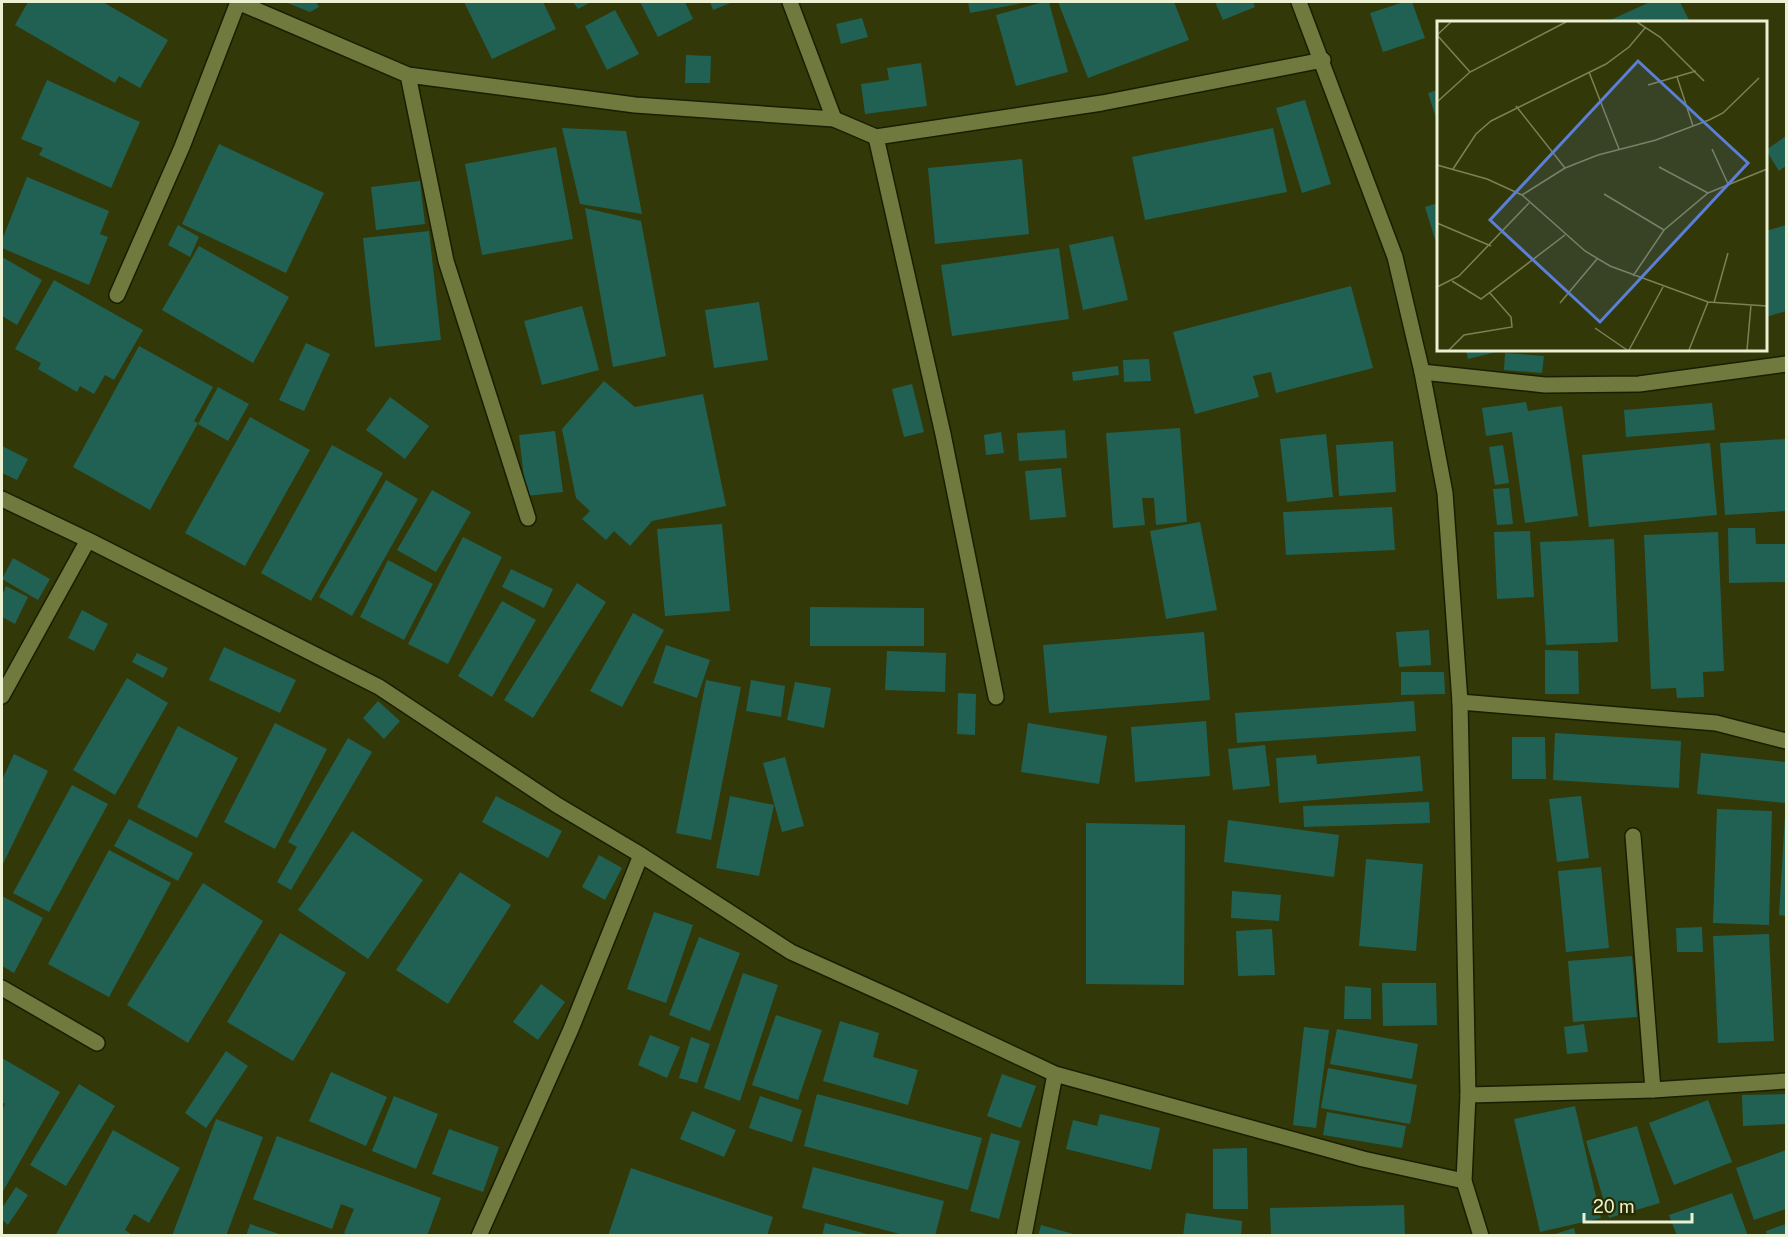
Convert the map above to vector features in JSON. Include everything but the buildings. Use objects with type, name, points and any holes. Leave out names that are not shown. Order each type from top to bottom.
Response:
[{"type":"street","points":[[117,295],[182,147],[238,2],[408,75],[635,105],[834,119],[876,137],[1102,103],[1323,60]]},
{"type":"street","points":[[790,2],[834,119]]},
{"type":"street","points":[[1299,2],[1323,60],[1395,257],[1422,372],[1445,493],[1460,702],[1468,1095],[1464,1181],[1481,1236]]},
{"type":"street","points":[[408,75],[446,261],[528,518]]},
{"type":"street","points":[[876,137],[943,434],[996,697]]},
{"type":"street","points":[[1422,372],[1545,385],[1639,384],[1786,364]]},
{"type":"street","points":[[2,499],[379,687],[557,806],[641,855],[791,952],[1055,1074],[1363,1159],[1464,1181]]},
{"type":"street","points":[[2,696],[88,540]]},
{"type":"street","points":[[1460,702],[1716,723],[1786,741]]},
{"type":"street","points":[[1633,836],[1653,1090]]},
{"type":"street","points":[[479,1236],[571,1029],[641,855]]},
{"type":"street","points":[[2,988],[97,1044]]},
{"type":"street","points":[[1024,1236],[1055,1074]]},
{"type":"street","points":[[1468,1095],[1653,1090],[1786,1081]]}]
